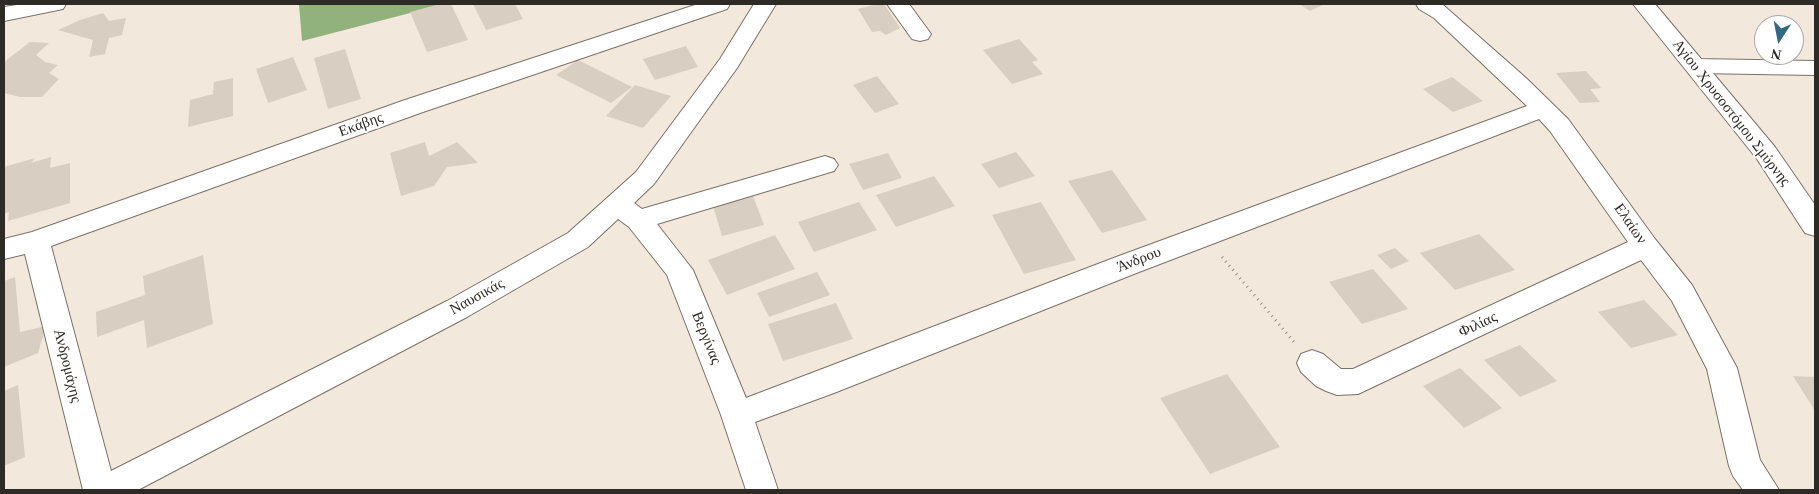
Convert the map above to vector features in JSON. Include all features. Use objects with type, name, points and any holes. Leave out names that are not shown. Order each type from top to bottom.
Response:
[{"type":"street","name":"Εκάβης","points":[[4,249],[36,241],[414,106],[719,4]]},
{"type":"street","name":"Ναυσικάς","points":[[106,490],[457,309],[628,212],[646,178],[729,63],[765,4]]},
{"type":"street","points":[[898,4],[920,34]]},
{"type":"street","name":"Ελαίων","points":[[1427,4],[1442,13],[1518,83],[1559,125],[1682,293],[1722,368],[1745,466],[1762,490]]},
{"type":"street","name":"Αγίου Χρυσοστόμου Σμύρνης","points":[[1644,4],[1766,153],[1815,226]]},
{"type":"street","points":[[4,14],[46,6]]},
{"type":"street","points":[[4,33],[46,6]]},
{"type":"street","points":[[1696,66],[1815,68]]},
{"type":"street","name":"Άνδρου","points":[[736,415],[823,384],[1205,236],[1543,109]]},
{"type":"street","points":[[628,212],[825,165]]},
{"type":"street","name":"Βεργίνας","points":[[628,212],[679,270],[736,415],[762,490]]},
{"type":"street","name":"Ανδρομάχης","points":[[36,241],[99,490]]},
{"type":"street","name":"Φιλίας","points":[[1312,364],[1327,377],[1337,382],[1349,383],[1358,381],[1646,246]]},
{"type":"path","points":[[1205,236],[1312,364]]},
{"type":"green space","points":[[299,4],[445,4],[302,41]]},
{"type":"building","points":[[440,4],[451,4],[468,40],[427,52],[410,12]]},
{"type":"building","points":[[473,4],[515,4],[523,19],[486,30]]},
{"type":"building","points":[[884,4],[900,28],[886,35],[880,31],[872,32],[858,9]]},
{"type":"building","points":[[1299,4],[1325,4],[1310,11]]},
{"type":"building","points":[[103,13],[109,21],[126,18],[122,35],[109,38],[105,54],[89,57],[93,40],[58,30],[80,20]]},
{"type":"building","points":[[1019,39],[1038,60],[1032,62],[1043,74],[1012,84],[983,50]]},
{"type":"building","points":[[30,42],[49,43],[36,55],[45,62],[58,65],[49,73],[59,79],[42,97],[20,97],[4,93],[4,62]]},
{"type":"building","points":[[686,46],[698,67],[655,80],[643,59]]},
{"type":"building","points":[[345,49],[361,99],[328,109],[314,58]]},
{"type":"building","points":[[293,57],[307,90],[268,103],[256,69]]},
{"type":"building","points":[[578,60],[632,87],[611,103],[556,75]]},
{"type":"building","points":[[1586,71],[1601,88],[1590,89],[1600,102],[1580,103],[1556,73]]},
{"type":"building","points":[[877,76],[899,104],[875,113],[853,85]]},
{"type":"building","points":[[1452,77],[1483,101],[1453,112],[1423,89]]},
{"type":"building","points":[[233,78],[233,116],[188,127],[190,100],[213,94],[214,82]]},
{"type":"building","points":[[635,85],[671,96],[643,128],[606,116]]},
{"type":"building","points":[[425,142],[429,156],[457,142],[478,163],[447,167],[434,186],[401,196],[390,153]]},
{"type":"building","points":[[1016,152],[1035,176],[999,188],[981,164]]},
{"type":"building","points":[[888,153],[902,178],[863,190],[849,164]]},
{"type":"building","points":[[51,157],[50,168],[70,163],[70,203],[8,221],[9,212],[4,214],[4,167],[35,158],[31,163]]},
{"type":"building","points":[[1112,170],[1147,220],[1102,233],[1068,181]]},
{"type":"building","points":[[934,176],[955,206],[896,227],[876,195]]},
{"type":"building","points":[[753,196],[764,225],[722,236],[713,206]]},
{"type":"building","points":[[859,202],[877,230],[814,252],[798,222]]},
{"type":"building","points":[[1041,202],[1076,260],[1024,274],[992,215]]},
{"type":"building","points":[[1479,234],[1515,270],[1455,290],[1420,253]]},
{"type":"building","points":[[775,235],[795,269],[727,295],[708,260]]},
{"type":"building","points":[[1395,248],[1409,261],[1391,269],[1377,255]]},
{"type":"building","points":[[203,255],[213,324],[147,348],[144,320],[97,337],[96,312],[145,295],[143,276]]},
{"type":"building","points":[[1373,269],[1408,309],[1362,324],[1329,282]]},
{"type":"building","points":[[817,272],[830,295],[769,317],[757,293]]},
{"type":"building","points":[[15,277],[20,332],[46,326],[38,353],[4,367],[4,281]]},
{"type":"building","points":[[1644,300],[1678,335],[1631,348],[1598,312]]},
{"type":"building","points":[[836,303],[853,339],[783,361],[768,324]]},
{"type":"building","points":[[1520,345],[1557,381],[1520,397],[1484,360]]},
{"type":"building","points":[[1460,368],[1502,408],[1464,428],[1423,386]]},
{"type":"building","points":[[1227,374],[1280,447],[1210,474],[1160,398]]},
{"type":"building","points":[[1793,376],[1815,377],[1815,411]]},
{"type":"building","points":[[18,385],[25,457],[4,466],[4,391]]}]
